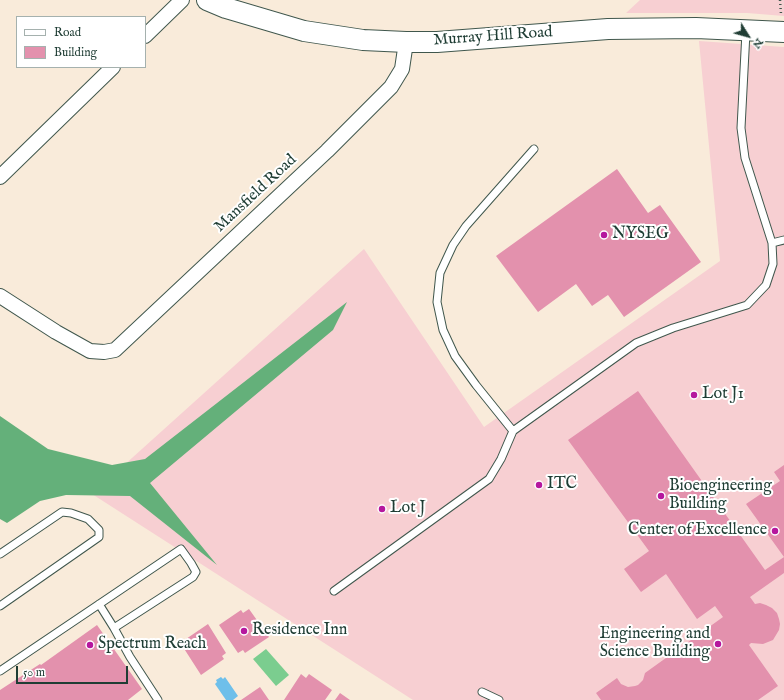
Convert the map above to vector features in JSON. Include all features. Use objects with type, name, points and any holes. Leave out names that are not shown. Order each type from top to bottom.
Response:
[{"type":"street","points":[[146,35],[182,0]]},
{"type":"street","name":"Murray Hill Road","points":[[207,0],[226,8],[304,31],[363,40],[406,42],[437,42],[608,30],[696,28],[746,30],[782,23]]},
{"type":"street","name":"Mansfield Road","points":[[0,296],[56,332],[90,351],[104,352],[115,350],[327,151],[391,87],[402,69],[406,42]]},
{"type":"street","points":[[0,177],[112,68]]},
{"type":"lane","points":[[334,591],[489,479],[501,459],[513,431],[636,343],[673,328],[747,305],[766,285],[773,264],[772,242],[746,158],[741,128],[746,30]]},
{"type":"lane","points":[[513,431],[455,356],[443,330],[437,302],[440,273],[453,245],[466,226],[534,149]]},
{"type":"lane","points":[[772,242],[784,240]]},
{"type":"lane","points":[[0,554],[62,512],[88,518],[99,530],[99,536],[0,606]]},
{"type":"lane","points":[[0,671],[181,548],[196,572],[193,577],[114,628]]},
{"type":"lane","points":[[99,604],[130,657],[158,700]]},
{"type":"lane","points":[[482,692],[499,700]]},
{"type":"path","points":[[780,0],[782,23]]},
{"type":"shaded area","points":[[640,0],[784,0],[784,16],[747,13],[626,13]]},
{"type":"shaded area","points":[[699,41],[784,47],[784,700],[413,700],[92,494],[364,249],[484,427],[720,261]]},
{"type":"green space","points":[[347,302],[333,330],[150,483],[217,565],[130,496],[66,495],[40,501],[7,523],[0,519],[0,416],[48,449],[112,465],[145,459]]},
{"type":"green space","points":[[266,649],[289,675],[276,686],[253,659]]},
{"type":"water","points":[[221,677],[223,679],[225,677],[238,696],[233,700],[226,700],[215,684],[217,682],[216,680]]},
{"type":"building","name":"NYSEG","points":[[617,169],[648,213],[660,205],[701,262],[624,317],[608,295],[592,306],[576,284],[538,312],[496,256]]},
{"type":"building","name":"Bioengineering Building","points":[[638,391],[765,570],[784,557],[784,573],[750,597],[755,604],[760,603],[772,608],[777,613],[780,624],[779,630],[773,640],[763,644],[751,643],[749,645],[778,686],[758,700],[601,700],[596,693],[617,678],[621,684],[628,687],[638,685],[643,680],[645,673],[723,617],[715,606],[697,619],[666,574],[641,592],[624,569],[649,551],[568,440]]},
{"type":"building","name":"Center of Excellence","points":[[784,465],[784,557],[746,504],[780,481],[774,472]]},
{"type":"building","name":"Residence Inn","points":[[249,609],[269,637],[245,653],[243,650],[238,653],[219,625],[241,610],[243,613]]},
{"type":"building","name":"Residence Inn","points":[[208,624],[226,653],[222,656],[224,659],[201,675],[183,647],[188,643],[186,639]]},
{"type":"building","name":"Spectrum Reach","points":[[97,625],[142,689],[128,700],[0,700],[0,690],[40,664],[41,665]]},
{"type":"building","name":"Residence Inn","points":[[301,674],[306,678],[309,674],[332,690],[325,700],[284,700]]},
{"type":"building","name":"Residence Inn","points":[[260,687],[269,700],[241,700]]},
{"type":"building","points":[[340,693],[350,700],[335,700]]},
{"type":"place","name":"NYSEG","points":[[604,235]]},
{"type":"place","name":"Lot J1","points":[[694,395]]},
{"type":"place","name":"ITC","points":[[539,485]]},
{"type":"place","name":"Bioengineering Building","points":[[661,496]]},
{"type":"place","name":"Lot J","points":[[382,509]]},
{"type":"place","name":"Center of Excellence","points":[[775,531]]},
{"type":"place","name":"Residence Inn","points":[[244,631]]},
{"type":"place","name":"Engineering and Science Building","points":[[718,644]]},
{"type":"place","name":"Spectrum Reach","points":[[90,645]]}]
